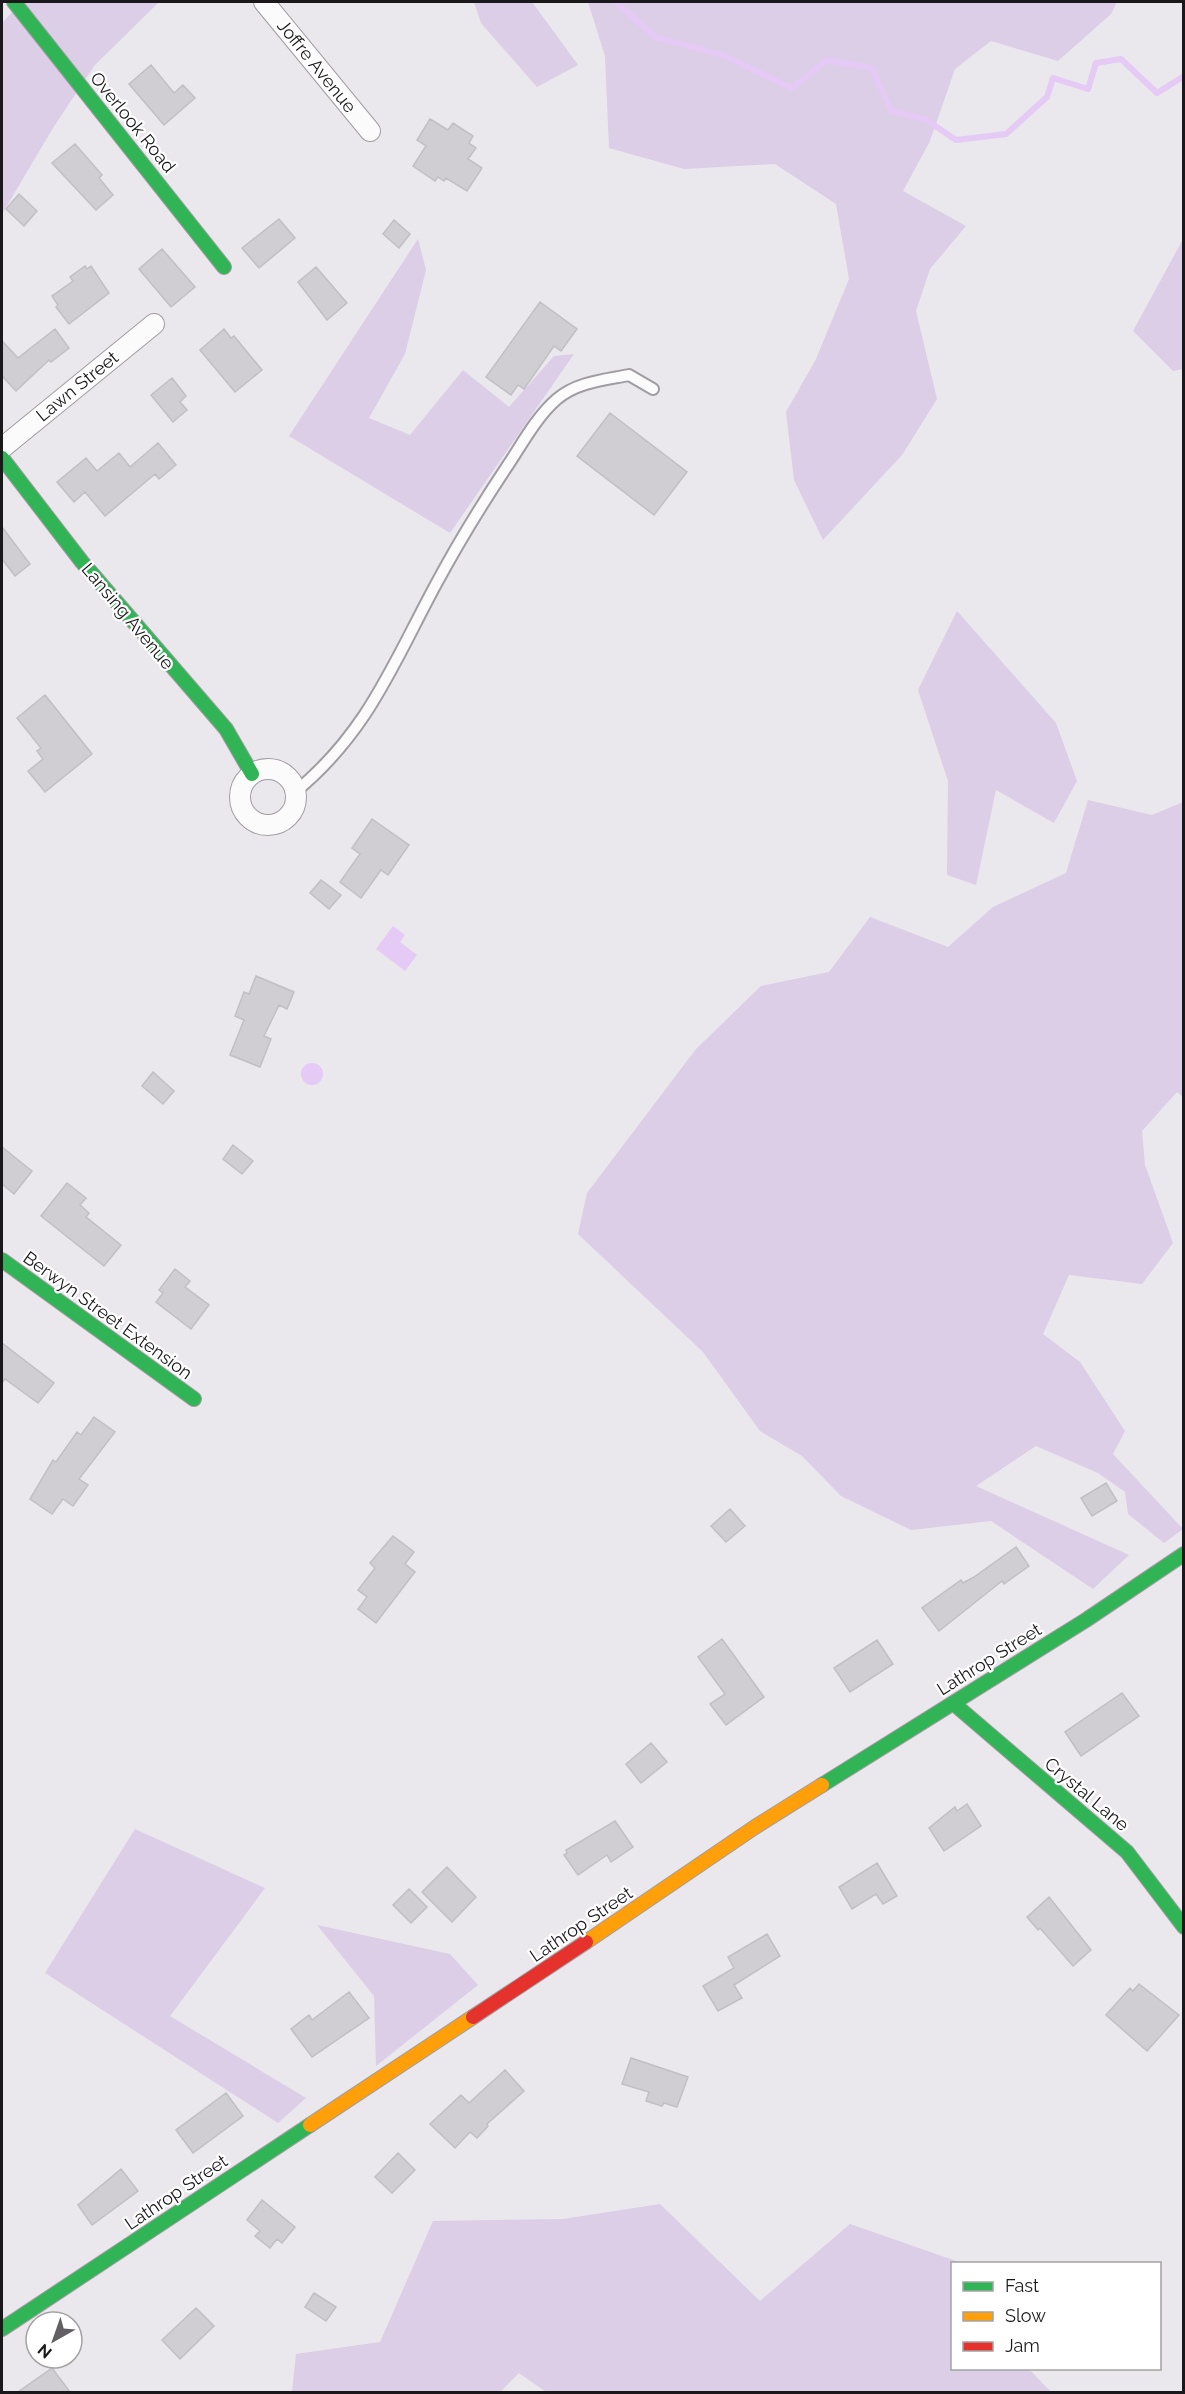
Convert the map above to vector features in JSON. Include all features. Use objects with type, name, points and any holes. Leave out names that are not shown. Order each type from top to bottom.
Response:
[{"type":"street","name":"Overlook Road","points":[[14,2],[224,267]]},
{"type":"street","name":"Joffre Avenue","points":[[264,2],[370,131]]},
{"type":"street","name":"Lawn Street","points":[[2,448],[154,324]]},
{"type":"street","name":"Lansing Avenue","points":[[2,458],[89,570],[226,729],[252,774]]},
{"type":"street","points":[[270,769],[286,776],[295,792],[292,811],[286,818],[269,825],[251,819],[241,804],[242,787],[252,774],[270,769]]},
{"type":"street","name":"Berwyn Street Extension","points":[[2,1260],[194,1399]]},
{"type":"street","name":"Lathrop Street","points":[[2,2329],[552,1965],[755,1827],[1086,1620],[1184,1554]]},
{"type":"street","name":"Crystal Lane","points":[[953,1703],[1127,1852],[1184,1927]]},
{"type":"lane","points":[[295,792],[333,760],[351,737],[388,678],[435,585],[483,503],[557,399],[586,383],[629,375],[652,389]]},
{"type":"shaded area","points":[[22,2],[159,2],[94,66],[53,128],[2,214],[2,23]]},
{"type":"shaded area","points":[[474,2],[532,2],[578,65],[537,87],[481,23]]},
{"type":"shaded area","points":[[588,2],[1117,2],[1111,14],[1058,61],[991,41],[955,69],[930,141],[903,191],[966,226],[930,269],[916,311],[937,399],[902,455],[823,540],[794,480],[786,412],[816,359],[849,279],[836,204],[775,164],[684,169],[609,148],[605,56]]},
{"type":"shaded area","points":[[418,239],[426,270],[405,354],[369,418],[410,435],[463,370],[509,407],[554,356],[574,354],[450,533],[289,436]]},
{"type":"shaded area","points":[[1183,239],[1183,369],[1173,371],[1133,331]]},
{"type":"shaded area","points":[[957,611],[1056,723],[1077,781],[1054,823],[996,790],[976,885],[947,875],[948,781],[918,690]]},
{"type":"shaded area","points":[[1088,800],[1152,815],[1183,802],[1183,1097],[1177,1092],[1142,1131],[1145,1165],[1173,1243],[1142,1284],[1069,1275],[1043,1334],[1080,1362],[1125,1431],[1113,1454],[1183,1529],[1164,1543],[1128,1514],[1125,1492],[1098,1473],[1036,1446],[976,1486],[1129,1555],[1093,1589],[991,1521],[911,1530],[841,1496],[802,1456],[760,1431],[703,1352],[578,1234],[587,1193],[696,1049],[761,986],[829,972],[870,917],[948,947],[993,907],[1066,873]]},
{"type":"shaded area","points":[[393,926],[405,935],[400,942],[417,955],[405,971],[376,949]]},
{"type":"shaded area","points":[[308,1063],[316,1063],[323,1070],[323,1078],[316,1085],[308,1085],[301,1078],[301,1070]]},
{"type":"shaded area","points":[[135,1829],[265,1888],[170,2016],[306,2098],[278,2123],[45,1973]]},
{"type":"shaded area","points":[[317,1925],[450,1954],[478,1985],[376,2066],[374,1996]]},
{"type":"shaded area","points":[[660,2204],[760,2301],[850,2224],[959,2262],[951,2262],[951,2370],[1030,2370],[1051,2392],[546,2392],[519,2373],[500,2392],[292,2392],[296,2354],[380,2342],[433,2221],[563,2219]]},
{"type":"building","points":[[151,65],[174,93],[183,85],[195,98],[164,125],[129,84]]},
{"type":"building","points":[[430,119],[448,130],[453,123],[473,136],[469,143],[476,148],[468,159],[482,168],[467,191],[446,178],[444,181],[438,177],[435,181],[413,166],[426,146],[417,140]]},
{"type":"building","points":[[75,144],[102,175],[99,178],[113,195],[96,210],[52,163]]},
{"type":"building","points":[[19,194],[37,211],[24,226],[6,209]]},
{"type":"building","points":[[279,219],[295,238],[259,268],[242,248]]},
{"type":"building","points":[[394,220],[410,234],[399,248],[383,234]]},
{"type":"building","points":[[162,249],[195,287],[171,307],[139,269]]},
{"type":"building","points":[[85,266],[87,269],[91,266],[109,293],[69,324],[56,307],[58,305],[52,296],[73,281],[70,277]]},
{"type":"building","points":[[316,267],[347,303],[327,320],[298,282]]},
{"type":"building","points":[[540,302],[577,329],[561,351],[554,346],[524,389],[518,385],[511,395],[486,377]]},
{"type":"building","points":[[55,329],[69,348],[51,362],[49,360],[16,391],[2,376],[2,341],[18,358]]},
{"type":"building","points":[[224,329],[231,338],[234,336],[262,370],[235,392],[200,350]]},
{"type":"building","points":[[172,378],[186,396],[180,402],[187,410],[173,422],[151,395]]},
{"type":"building","points":[[610,413],[687,472],[654,515],[577,456]]},
{"type":"building","points":[[158,443],[176,465],[159,479],[155,474],[105,516],[85,492],[74,502],[57,482],[86,458],[97,471],[119,453],[130,467]]},
{"type":"building","points":[[2,527],[30,564],[15,576],[2,559]]},
{"type":"building","points":[[45,695],[92,754],[45,792],[28,771],[43,759],[37,751],[41,748],[17,718]]},
{"type":"building","points":[[372,819],[409,845],[388,875],[381,870],[361,898],[340,882],[360,854],[352,848]]},
{"type":"building","points":[[321,880],[341,895],[329,909],[310,893]]},
{"type":"building","points":[[256,976],[294,992],[287,1009],[279,1005],[264,1036],[271,1039],[260,1067],[230,1055],[244,1020],[235,1016],[244,992],[249,994]]},
{"type":"building","points":[[153,1072],[174,1091],[163,1104],[142,1086]]},
{"type":"building","points":[[233,1145],[253,1161],[242,1174],[223,1159]]},
{"type":"building","points":[[2,1147],[32,1171],[14,1194],[2,1184]]},
{"type":"building","points":[[67,1183],[86,1198],[80,1205],[89,1213],[86,1217],[121,1245],[104,1266],[41,1216]]},
{"type":"building","points":[[175,1269],[190,1281],[185,1287],[209,1305],[191,1329],[156,1302],[163,1293],[159,1290]]},
{"type":"building","points":[[2,1343],[54,1383],[38,1403],[5,1379],[2,1383]]},
{"type":"building","points":[[94,1417],[115,1432],[79,1479],[88,1485],[73,1506],[63,1499],[52,1514],[30,1499],[53,1460],[56,1462],[77,1432],[81,1435]]},
{"type":"building","points":[[1106,1483],[1117,1501],[1092,1516],[1081,1498]]},
{"type":"building","points":[[730,1509],[745,1526],[726,1542],[711,1526]]},
{"type":"building","points":[[393,1536],[414,1552],[405,1564],[415,1572],[376,1623],[358,1609],[367,1597],[358,1590],[375,1568],[370,1563]]},
{"type":"building","points":[[1016,1547],[1029,1566],[1004,1584],[1002,1581],[939,1631],[922,1608],[961,1580],[963,1583],[974,1577]]},
{"type":"building","points":[[722,1639],[764,1697],[726,1725],[710,1704],[725,1694],[698,1657]]},
{"type":"building","points":[[877,1640],[893,1664],[850,1692],[834,1668]]},
{"type":"building","points":[[1122,1693],[1139,1716],[1081,1756],[1065,1732]]},
{"type":"building","points":[[651,1743],[667,1762],[641,1783],[626,1764]]},
{"type":"building","points":[[967,1804],[981,1826],[944,1851],[929,1828],[955,1807],[957,1811]]},
{"type":"building","points":[[615,1821],[633,1847],[611,1862],[607,1855],[578,1875],[564,1855],[567,1853],[566,1850]]},
{"type":"building","points":[[877,1863],[897,1896],[883,1904],[876,1894],[852,1909],[839,1887]]},
{"type":"building","points":[[447,1867],[476,1897],[452,1922],[422,1892]]},
{"type":"building","points":[[409,1889],[427,1907],[411,1923],[393,1905]]},
{"type":"building","points":[[1049,1897],[1091,1950],[1073,1966],[1040,1928],[1038,1930],[1027,1917]]},
{"type":"building","points":[[767,1934],[780,1956],[734,1985],[742,1998],[718,2011],[703,1986],[734,1968],[728,1957]]},
{"type":"building","points":[[1139,1984],[1179,2015],[1147,2051],[1106,2015],[1130,1988],[1133,1991]]},
{"type":"building","points":[[349,1992],[369,2018],[312,2057],[291,2029],[309,2015],[312,2020]]},
{"type":"building","points":[[631,2058],[688,2077],[677,2107],[664,2103],[662,2106],[646,2101],[649,2092],[622,2084]]},
{"type":"building","points":[[505,2070],[524,2091],[487,2124],[488,2126],[477,2138],[470,2132],[455,2148],[430,2124],[461,2095],[469,2103]]},
{"type":"building","points":[[226,2093],[243,2116],[193,2153],[176,2130]]},
{"type":"building","points":[[398,2153],[415,2170],[392,2193],[375,2177]]},
{"type":"building","points":[[121,2169],[138,2191],[92,2225],[78,2205]]},
{"type":"building","points":[[262,2200],[295,2227],[282,2243],[277,2239],[270,2248],[255,2236],[260,2231],[247,2220]]},
{"type":"building","points":[[314,2293],[336,2307],[326,2321],[305,2307]]},
{"type":"building","points":[[196,2308],[214,2326],[180,2359],[162,2340]]},
{"type":"building","points":[[49,2370],[54,2370],[70,2392],[18,2392]]},
{"type":"waterway","points":[[616,2],[655,37],[723,55],[792,88],[827,60],[872,68],[891,111],[925,119],[956,140],[1006,134],[1047,97],[1053,78],[1088,89],[1096,63],[1121,59],[1157,93],[1184,76]]},
{"type":"traffic: fast","points":[[14,2],[224,267]]},
{"type":"traffic: fast","points":[[2,458],[82,562],[226,729],[252,774]]},
{"type":"traffic: fast","points":[[2,1260],[194,1399]]},
{"type":"traffic: fast","points":[[822,1785],[1086,1620],[1184,1554]]},
{"type":"traffic: fast","points":[[953,1703],[1127,1852],[1184,1927]]},
{"type":"traffic: fast","points":[[2,2329],[310,2125]]},
{"type":"traffic: slow","points":[[586,1942],[755,1827],[822,1785]]},
{"type":"traffic: slow","points":[[310,2125],[473,2017]]},
{"type":"traffic: jam","points":[[473,2017],[586,1942]]}]
